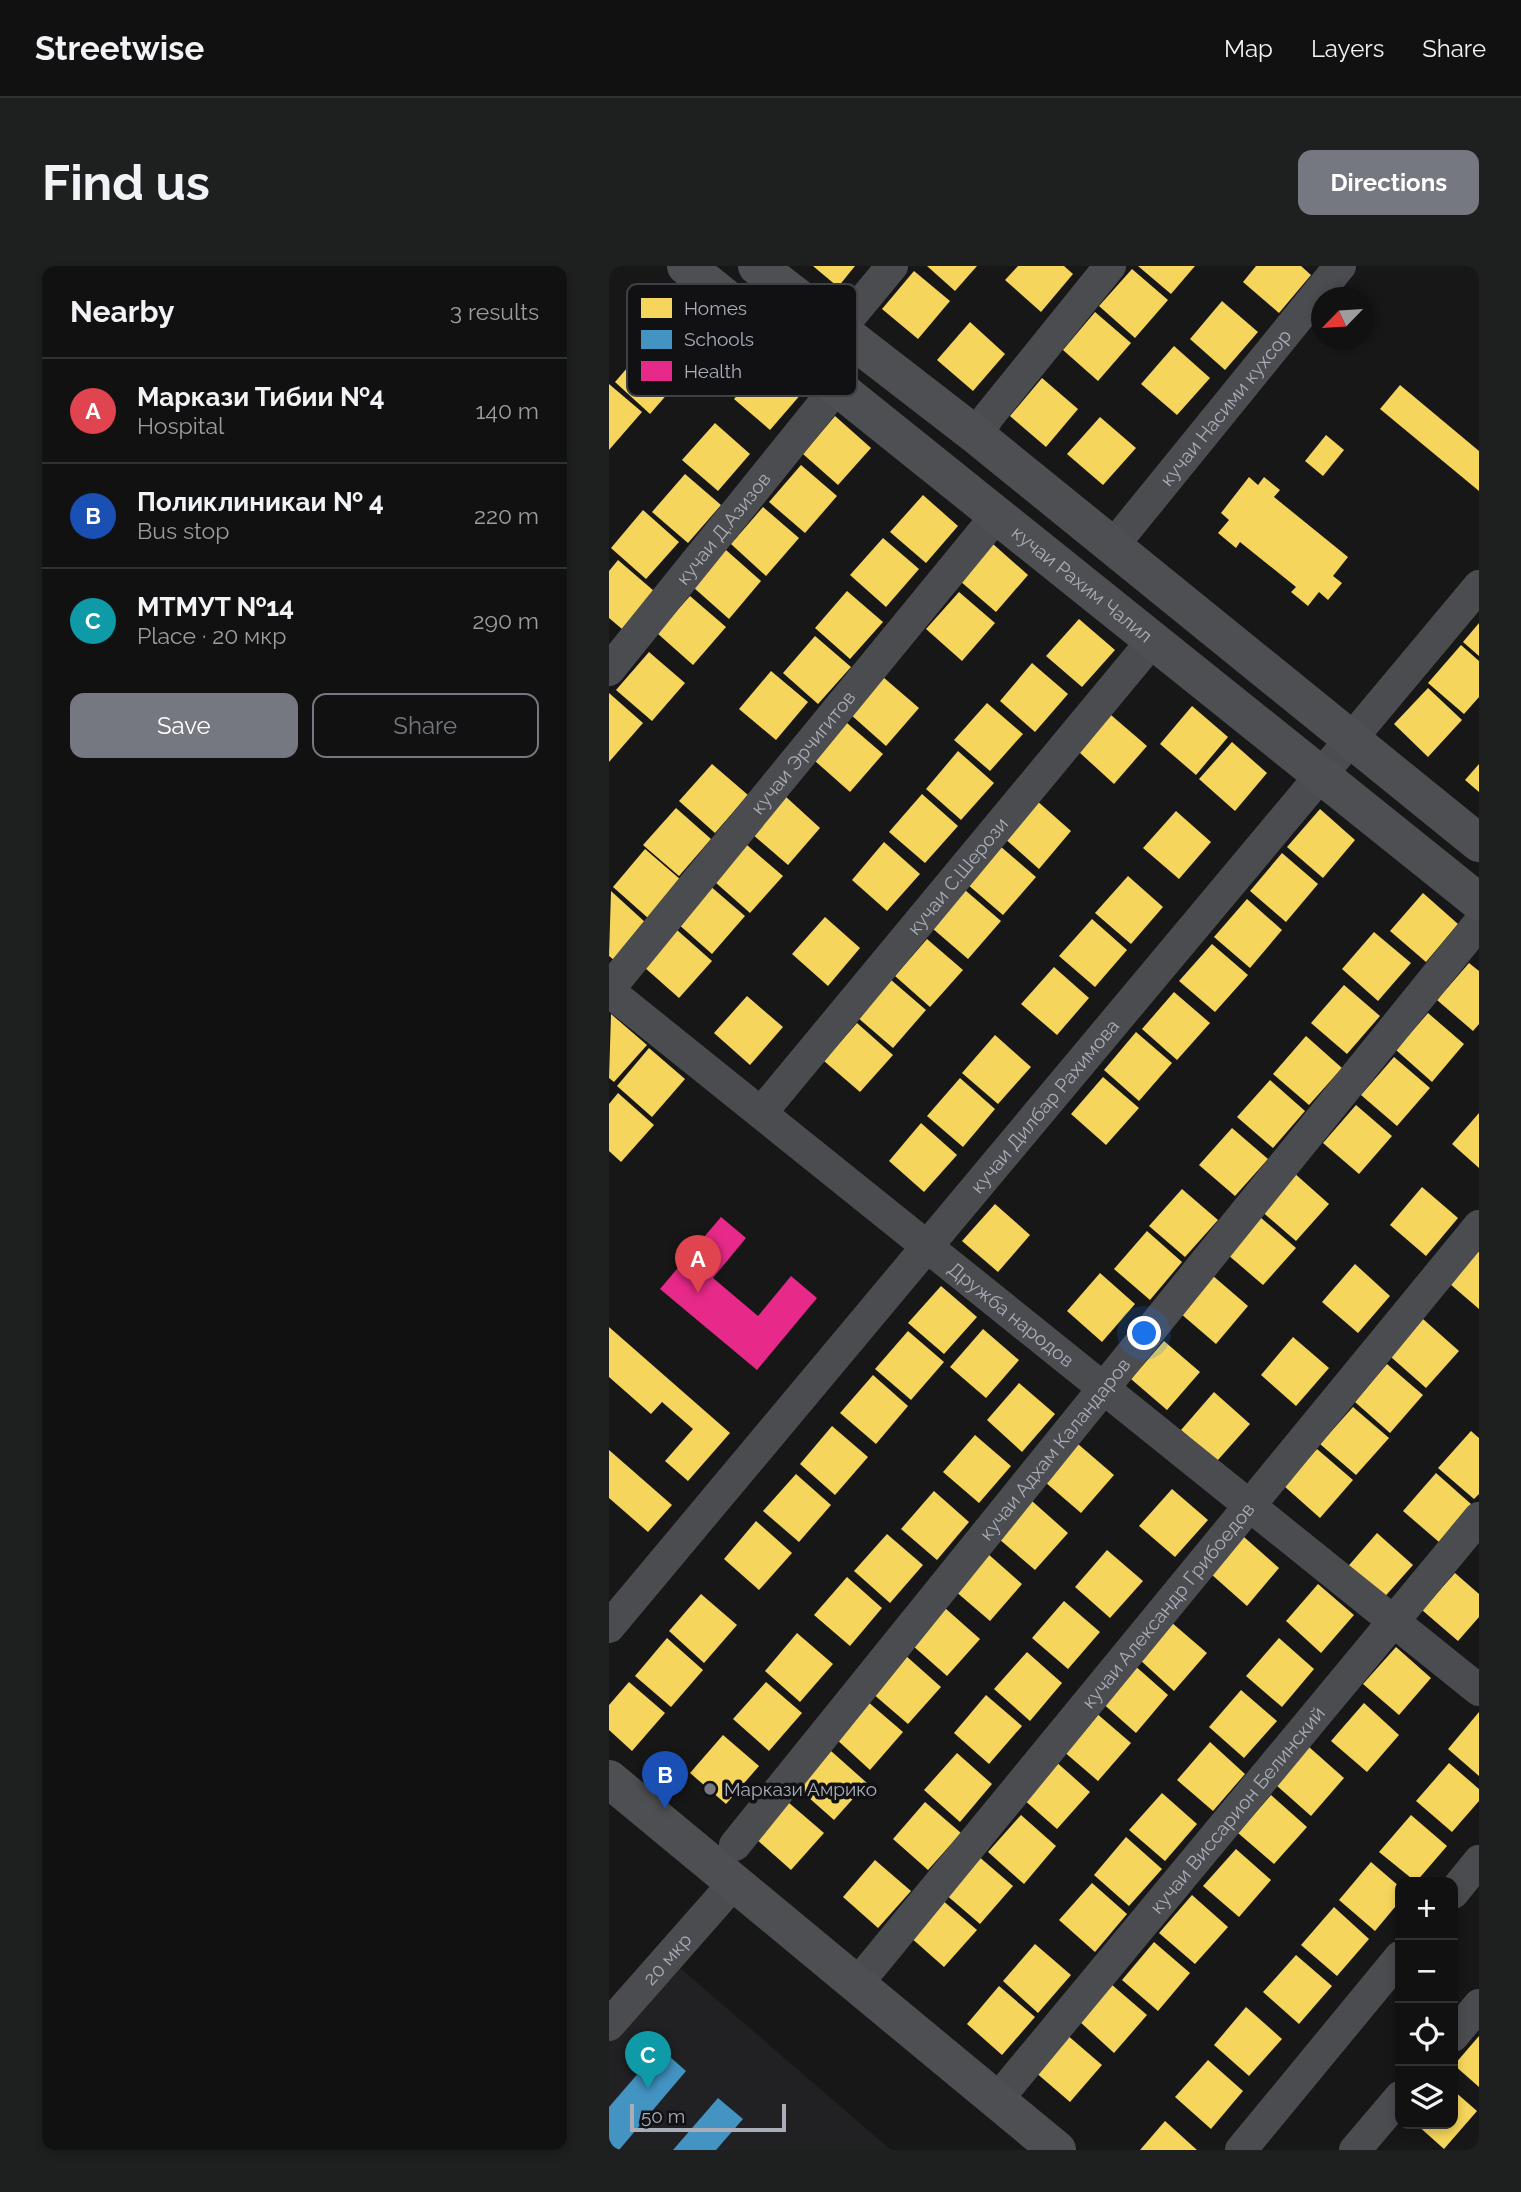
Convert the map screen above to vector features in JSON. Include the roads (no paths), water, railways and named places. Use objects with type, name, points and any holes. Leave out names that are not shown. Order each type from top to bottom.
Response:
[{"type":"main road","name":"кучаи Рахим Чалил","points":[[686,266],[709,284]]},
{"type":"main road","points":[[757,266],[780,284]]},
{"type":"main road","points":[[857,344],[977,436],[1353,738],[1479,843]]},
{"type":"main road","name":"кучаи Рахим Чалил","points":[[849,396],[1479,902]]},
{"type":"main road","points":[[609,1779],[729,1889],[857,1984],[996,2101],[1041,2145]]},
{"type":"street","points":[[857,308],[892,266]]},
{"type":"street","points":[[977,436],[988,417],[1109,266]]},
{"type":"street","name":"кучаи Насими кухсор","points":[[1112,547],[1340,266]]},
{"type":"street","name":"кучаи Д.Азизов","points":[[609,670],[831,396]]},
{"type":"street","name":"кучаи Эрчигитов","points":[[609,990],[997,515]]},
{"type":"street","name":"кучаи Дилбар Рахимова","points":[[609,1627],[1479,586]]},
{"type":"street","name":"кучаи С.Шерози","points":[[761,1113],[1153,640]]},
{"type":"street","name":"кучаи Адхам Каландаров","points":[[735,1844],[1479,923]]},
{"type":"street","name":"Дружба народов","points":[[609,990],[1479,1690]]},
{"type":"street","name":"кучаи Александр Грибоедов","points":[[857,1984],[1479,1226]]},
{"type":"street","name":"кучаи Виссарион Белинский","points":[[996,2101],[1479,1518]]},
{"type":"street","points":[[1458,1887],[1479,1861]]},
{"type":"street","name":"20 мкр","points":[[609,2025],[729,1889]]},
{"type":"street","points":[[1241,2150],[1395,1963]]},
{"type":"street","points":[[1458,2030],[1479,2005]]},
{"type":"street","points":[[1355,2150],[1395,2103]]},
{"type":"place","name":"Маркази Тибии №4","points":[[698,1293]]},
{"type":"place","name":"Маркази Амрико","points":[[710,1789]]},
{"type":"place","name":"Поликлиникаи № 4","points":[[665,1809]]},
{"type":"place","name":"МТМУТ №14","points":[[648,2089]]}]
